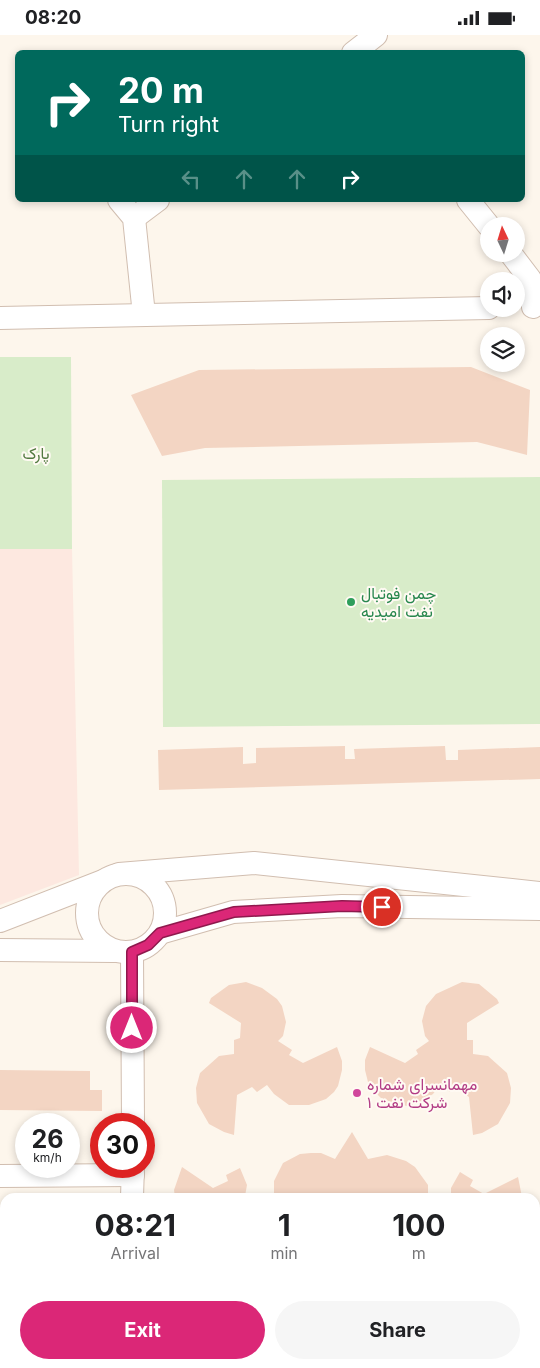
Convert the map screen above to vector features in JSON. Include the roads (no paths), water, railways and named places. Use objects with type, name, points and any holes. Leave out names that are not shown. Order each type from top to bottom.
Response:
[{"type":"street","points":[[357,50],[376,35]]},
{"type":"street","points":[[121,202],[134,218],[144,315]]},
{"type":"street","points":[[134,218],[155,202]]},
{"type":"street","points":[[470,202],[482,217]]},
{"type":"street","points":[[518,263],[530,279],[530,307]]},
{"type":"street","points":[[0,318],[480,308]]},
{"type":"street","points":[[0,921],[111,877],[254,863],[540,893]]},
{"type":"street","points":[[0,950],[123,951],[148,945],[160,933],[165,916],[162,898],[152,884],[137,875],[111,877],[91,893],[86,911],[89,928],[99,942],[123,951]]},
{"type":"street","points":[[160,933],[234,912],[342,906],[540,909]]},
{"type":"street","points":[[123,951],[131,1113]]},
{"type":"street","points":[[0,1176],[133,1180]]},
{"type":"place","name":"چمن فوتبال نفت امیدیه","points":[[351,602]]},
{"type":"place","name":"مهمانسرای شماره ۱ شرکت نفت","points":[[357,1093]]},
{"type":"park label","name":"پارک","points":[[36,453]]}]
